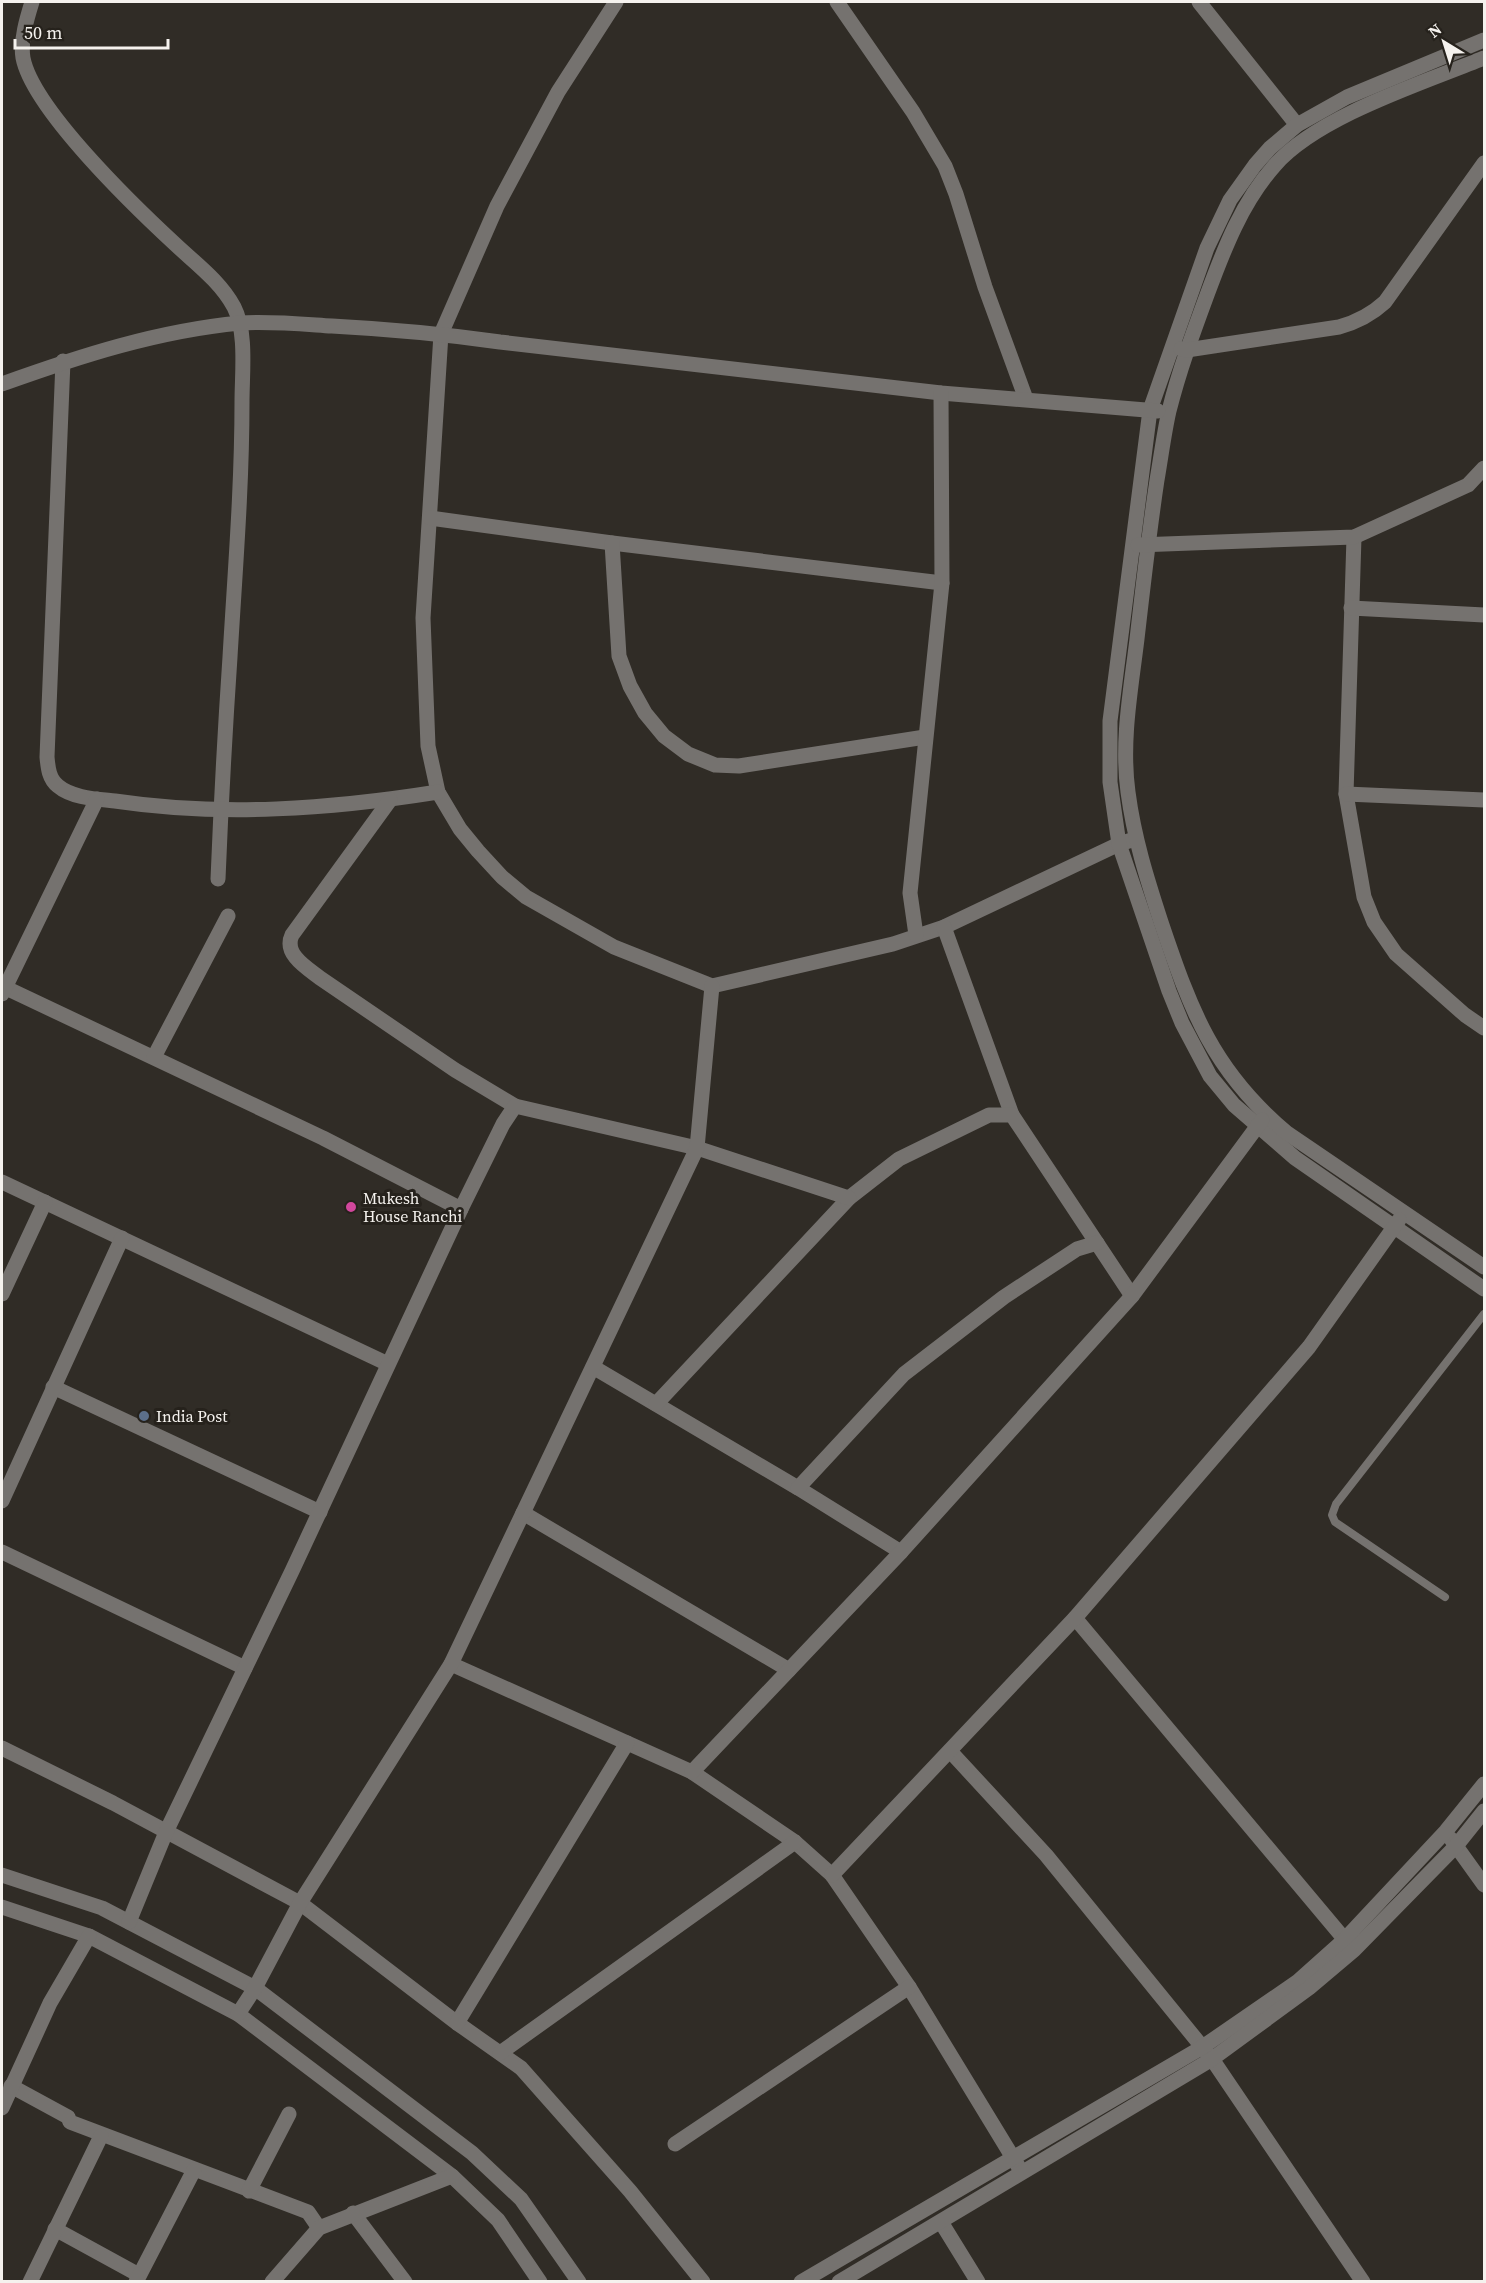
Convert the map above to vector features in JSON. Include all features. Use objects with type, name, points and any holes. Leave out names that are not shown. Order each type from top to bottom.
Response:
[{"type":"street","points":[[32,2],[22,56],[37,91],[54,115],[100,167],[147,217],[213,279],[226,294],[241,323],[242,431],[218,879]]},
{"type":"street","points":[[616,2],[558,92],[502,196],[441,334],[423,618],[423,658],[429,746],[438,792],[460,828],[477,851],[502,877],[526,897],[614,946],[712,986],[893,944],[944,927],[1119,844],[1135,839]]},
{"type":"street","points":[[837,2],[913,112],[945,166],[992,308],[1026,399]]},
{"type":"street","points":[[1199,2],[1297,125]]},
{"type":"street","points":[[1485,40],[1347,97],[1297,125],[1270,148],[1230,200],[1207,248],[1180,348],[1169,413],[1140,545],[1110,721],[1110,782],[1119,844],[1169,991],[1182,1023],[1210,1076],[1234,1105],[1287,1133],[1485,1267]]},
{"type":"street","points":[[1485,58],[1371,104],[1324,126],[1298,144],[1277,163],[1259,185],[1227,244],[1150,410],[1126,744],[1128,791],[1141,862],[1178,973],[1214,1052],[1242,1089],[1262,1121],[1295,1158],[1485,1288]]},
{"type":"street","points":[[1180,348],[1339,327],[1356,322],[1375,312],[1385,302],[1485,163]]},
{"type":"street","points":[[2,384],[63,361],[154,337],[241,323],[285,323],[441,334],[941,393],[1169,413]]},
{"type":"street","points":[[63,361],[47,757],[49,772],[59,788],[71,794],[97,799],[162,808],[221,811],[390,800],[438,792]]},
{"type":"street","points":[[916,935],[910,893],[942,583],[941,393]]},
{"type":"street","points":[[1140,545],[1354,537],[1468,485],[1485,468]]},
{"type":"street","points":[[430,518],[612,543],[942,583]]},
{"type":"street","points":[[1354,537],[1346,794],[1357,868],[1364,897],[1374,922],[1396,954],[1465,1015],[1485,1028]]},
{"type":"street","points":[[612,543],[619,656],[630,686],[645,713],[664,736],[688,754],[715,765],[739,766],[925,737]]},
{"type":"street","points":[[1351,608],[1485,615]]},
{"type":"street","points":[[1346,794],[1485,800]]},
{"type":"street","points":[[97,799],[3,991],[154,1057],[323,1138],[461,1209]]},
{"type":"street","points":[[390,800],[289,941],[290,949],[305,966],[455,1070],[515,1106],[697,1148],[849,1198]]},
{"type":"street","points":[[154,1057],[228,916]]},
{"type":"street","points":[[944,927],[1012,1115],[1132,1296]]},
{"type":"street","points":[[238,2014],[255,1988],[300,1903],[451,1664],[697,1148],[712,986]]},
{"type":"street","points":[[129,1922],[166,1832],[320,1512],[461,1209],[503,1124],[515,1106]]},
{"type":"street","points":[[656,1404],[849,1198],[908,1154],[989,1115],[1012,1115]]},
{"type":"street","points":[[692,1772],[901,1552],[1132,1296],[1262,1121]]},
{"type":"street","points":[[2,1182],[388,1364]]},
{"type":"street","points":[[2,1293],[45,1202]]},
{"type":"street","points":[[832,1875],[1075,1618],[1309,1347],[1405,1213]]},
{"type":"street","points":[[2,1501],[122,1238]]},
{"type":"street","points":[[798,1488],[904,1374],[1004,1297],[1077,1249],[1097,1243]]},
{"type":"street","points":[[593,1367],[798,1488],[901,1552]]},
{"type":"street","points":[[53,1387],[320,1512]]},
{"type":"street","points":[[523,1513],[789,1670]]},
{"type":"street","points":[[2,1552],[245,1668]]},
{"type":"street","points":[[1075,1618],[1349,1945]]},
{"type":"street","points":[[451,1664],[692,1772],[795,1842],[832,1875],[909,1987],[1023,2174]]},
{"type":"street","points":[[457,2023],[627,1743]]},
{"type":"street","points":[[2,1748],[300,1903],[457,2023],[521,2068],[630,2191],[703,2282]]},
{"type":"street","points":[[950,1750],[1046,1855],[1207,2054],[1363,2282]]},
{"type":"street","points":[[1349,1945],[1485,1785]]},
{"type":"street","points":[[839,2282],[1023,2174],[1207,2054],[1297,1982],[1349,1945],[1456,1846],[1485,1811]]},
{"type":"street","points":[[1446,1831],[1485,1885]]},
{"type":"street","points":[[500,2053],[795,1842]]},
{"type":"street","points":[[2,1875],[102,1908],[255,1988],[472,2153],[521,2199],[579,2282]]},
{"type":"street","points":[[2,1907],[89,1936],[238,2014],[452,2176],[498,2220],[540,2282]]},
{"type":"street","points":[[2,2108],[50,2003],[89,1936]]},
{"type":"street","points":[[675,2144],[909,1987]]},
{"type":"street","points":[[801,2282],[1013,2158],[1207,2054]]},
{"type":"street","points":[[11,2086],[68,2116],[70,2122],[101,2136],[308,2212],[320,2228]]},
{"type":"street","points":[[249,2191],[289,2114]]},
{"type":"street","points":[[30,2282],[101,2136]]},
{"type":"street","points":[[56,2229],[138,2278],[194,2170]]},
{"type":"street","points":[[272,2282],[320,2228],[452,2176]]},
{"type":"street","points":[[353,2214],[405,2282]]},
{"type":"street","points":[[941,2222],[978,2282]]},
{"type":"lane","points":[[1445,1597],[1335,1522],[1332,1515],[1336,1504],[1485,1314]]},
{"type":"place","name":"Mukesh House Ranchi","points":[[351,1207]]},
{"type":"place","name":"India Post","points":[[144,1416]]}]
